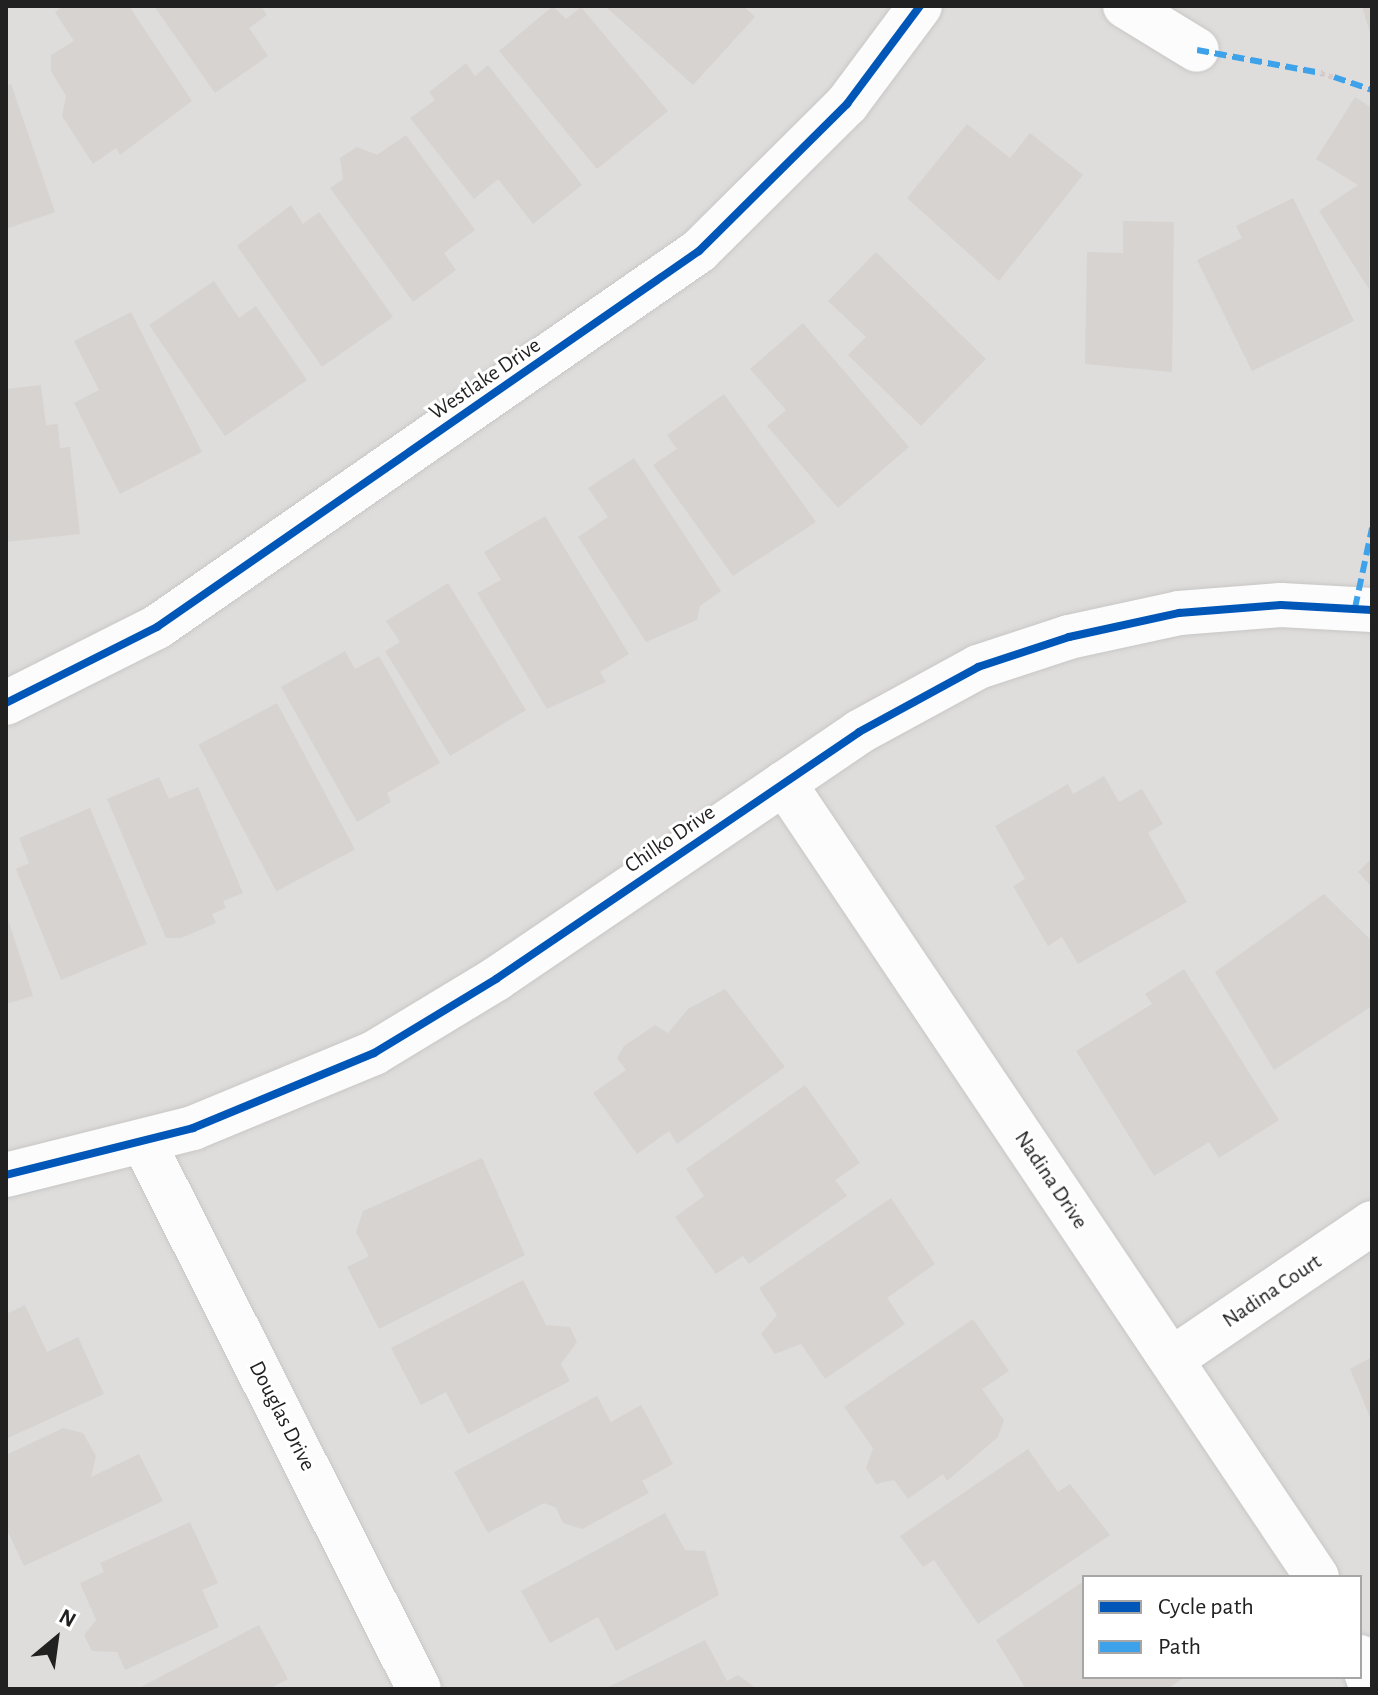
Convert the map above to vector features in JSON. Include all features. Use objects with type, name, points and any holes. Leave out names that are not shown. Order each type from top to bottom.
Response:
[{"type":"street","name":"Westlake Drive","points":[[6,703],[157,627],[699,251],[847,104],[920,6]]},
{"type":"street","points":[[1125,6],[1197,50]]},
{"type":"street","name":"Chilko Drive","points":[[6,1175],[144,1143],[286,1093],[418,1028],[902,705],[1046,643],[1209,610],[1372,610]]},
{"type":"street","name":"Nadina Drive","points":[[784,783],[1316,1575]]},
{"type":"street","name":"Douglas Drive","points":[[144,1143],[419,1689]]},
{"type":"street","name":"Nadina Court","points":[[1172,1359],[1372,1223]]},
{"type":"street","points":[[1362,1662],[1372,1688]]},
{"type":"path","points":[[1321,73],[1334,77]]},
{"type":"shaded area","points":[[6,6],[1372,6],[1372,1689],[6,1689]]},
{"type":"building","points":[[63,6],[129,6],[192,101],[120,155],[116,148],[93,164],[62,116],[66,96],[51,71],[51,55],[74,41],[55,12]]},
{"type":"building","points":[[154,6],[261,6],[267,15],[249,28],[268,56],[215,93]]},
{"type":"building","points":[[553,6],[566,19],[581,7],[668,111],[597,169],[499,51]]},
{"type":"building","points":[[605,6],[743,6],[755,17],[693,85]]},
{"type":"building","points":[[1362,6],[1372,6],[1372,36],[1371,36]]},
{"type":"building","points":[[466,63],[475,76],[488,65],[582,185],[533,224],[498,179],[474,199],[410,118],[435,100],[429,92]]},
{"type":"building","points":[[11,84],[55,212],[6,229],[6,86]]},
{"type":"building","points":[[1355,97],[1372,108],[1369,289],[1319,211],[1358,185],[1316,159]]},
{"type":"building","points":[[967,124],[1010,158],[1030,133],[1083,175],[999,281],[907,198]]},
{"type":"building","points":[[406,135],[475,230],[444,253],[456,270],[413,302],[330,188],[343,179],[340,158],[357,147],[377,155]]},
{"type":"building","points":[[1293,198],[1354,321],[1252,371],[1197,260],[1242,238],[1236,226]]},
{"type":"building","points":[[291,205],[303,224],[319,212],[393,317],[322,367],[237,246]]},
{"type":"building","points":[[1123,221],[1174,222],[1172,372],[1085,364],[1087,252],[1123,253]]},
{"type":"building","points":[[876,252],[986,359],[921,426],[848,355],[866,337],[828,301]]},
{"type":"building","points":[[214,281],[239,318],[256,306],[307,380],[225,436],[149,325]]},
{"type":"building","points":[[131,312],[202,452],[120,494],[74,403],[99,390],[74,341]]},
{"type":"building","points":[[803,323],[909,447],[838,508],[767,426],[786,410],[750,369]]},
{"type":"building","points":[[41,385],[46,425],[58,424],[60,448],[70,447],[80,534],[6,542],[6,389]]},
{"type":"building","points":[[724,394],[816,522],[733,576],[653,465],[677,449],[667,435]]},
{"type":"building","points":[[634,458],[721,591],[700,606],[697,620],[646,642],[578,537],[608,517],[588,488]]},
{"type":"building","points":[[545,516],[629,654],[600,672],[606,682],[547,709],[477,593],[501,580],[484,552]]},
{"type":"building","points":[[448,583],[526,710],[450,756],[385,651],[400,642],[386,621]]},
{"type":"building","points":[[345,651],[355,669],[379,656],[440,763],[387,793],[391,802],[357,822],[281,687]]},
{"type":"building","points":[[277,703],[355,850],[276,891],[198,745]]},
{"type":"building","points":[[1104,776],[1119,802],[1142,789],[1163,824],[1148,833],[1187,902],[1078,964],[1062,937],[1048,946],[1013,886],[1025,879],[995,826],[1068,784],[1073,794]]},
{"type":"building","points":[[159,777],[169,799],[198,787],[243,893],[223,901],[226,908],[212,914],[216,923],[181,938],[166,938],[107,799]]},
{"type":"building","points":[[90,808],[147,944],[61,980],[16,869],[29,863],[19,838]]},
{"type":"building","points":[[1372,858],[1372,887],[1358,872]]},
{"type":"building","points":[[1324,894],[1372,941],[1372,1006],[1274,1070],[1215,972]]},
{"type":"building","points":[[6,913],[33,996],[6,1004]]},
{"type":"building","points":[[1184,969],[1279,1120],[1219,1158],[1209,1142],[1154,1176],[1076,1051],[1152,1004],[1145,994]]},
{"type":"building","points":[[725,989],[785,1067],[677,1144],[669,1131],[637,1154],[593,1093],[626,1070],[617,1058],[624,1046],[655,1025],[668,1033],[688,1009]]},
{"type":"building","points":[[805,1085],[860,1163],[835,1180],[847,1196],[749,1264],[743,1256],[716,1274],[675,1217],[704,1196],[686,1169]]},
{"type":"building","points":[[482,1158],[525,1255],[379,1329],[347,1267],[369,1256],[356,1232],[363,1211]]},
{"type":"building","points":[[891,1198],[935,1264],[887,1298],[905,1324],[825,1379],[801,1344],[775,1354],[761,1334],[777,1315],[759,1288]]},
{"type":"building","points":[[523,1280],[546,1325],[570,1327],[577,1342],[561,1364],[570,1381],[468,1434],[446,1392],[421,1405],[391,1348]]},
{"type":"building","points":[[25,1305],[47,1352],[78,1337],[104,1394],[6,1439],[6,1314]]},
{"type":"building","points":[[973,1319],[1009,1371],[982,1389],[1004,1420],[998,1437],[947,1481],[943,1474],[908,1499],[894,1480],[876,1484],[866,1468],[873,1448],[844,1407]]},
{"type":"building","points":[[1372,1357],[1372,1422],[1350,1369]]},
{"type":"building","points":[[597,1396],[611,1422],[641,1405],[673,1464],[642,1481],[649,1493],[582,1529],[563,1523],[556,1508],[544,1503],[488,1533],[454,1472]]},
{"type":"building","points":[[63,1428],[83,1433],[96,1456],[91,1477],[139,1454],[163,1501],[24,1566],[6,1528],[6,1455]]},
{"type":"building","points":[[1028,1449],[1058,1492],[1070,1484],[1110,1535],[978,1624],[934,1560],[923,1567],[900,1536]]},
{"type":"building","points":[[665,1513],[685,1550],[705,1551],[719,1595],[616,1651],[598,1617],[550,1643],[521,1591]]},
{"type":"building","points":[[190,1522],[218,1583],[202,1590],[219,1627],[125,1670],[117,1652],[92,1651],[84,1635],[96,1620],[80,1583],[104,1572],[100,1563]]},
{"type":"building","points":[[1082,1582],[1082,1679],[1182,1679],[1167,1689],[1026,1689],[996,1640]]},
{"type":"building","points":[[259,1625],[288,1679],[269,1689],[137,1689]]},
{"type":"building","points":[[705,1640],[727,1681],[738,1675],[757,1689],[604,1689]]},
{"type":"marked path","points":[[1197,50],[1321,73]]},
{"type":"marked path","points":[[1334,77],[1372,90]]},
{"type":"marked path","points":[[1355,608],[1372,528]]},
{"type":"cycle path","points":[[6,703],[157,627],[699,251],[847,104],[920,6]]},
{"type":"cycle path","points":[[6,1175],[193,1128],[374,1053],[496,979],[859,732],[978,667],[1069,637],[1179,613],[1281,605],[1372,610]]}]
